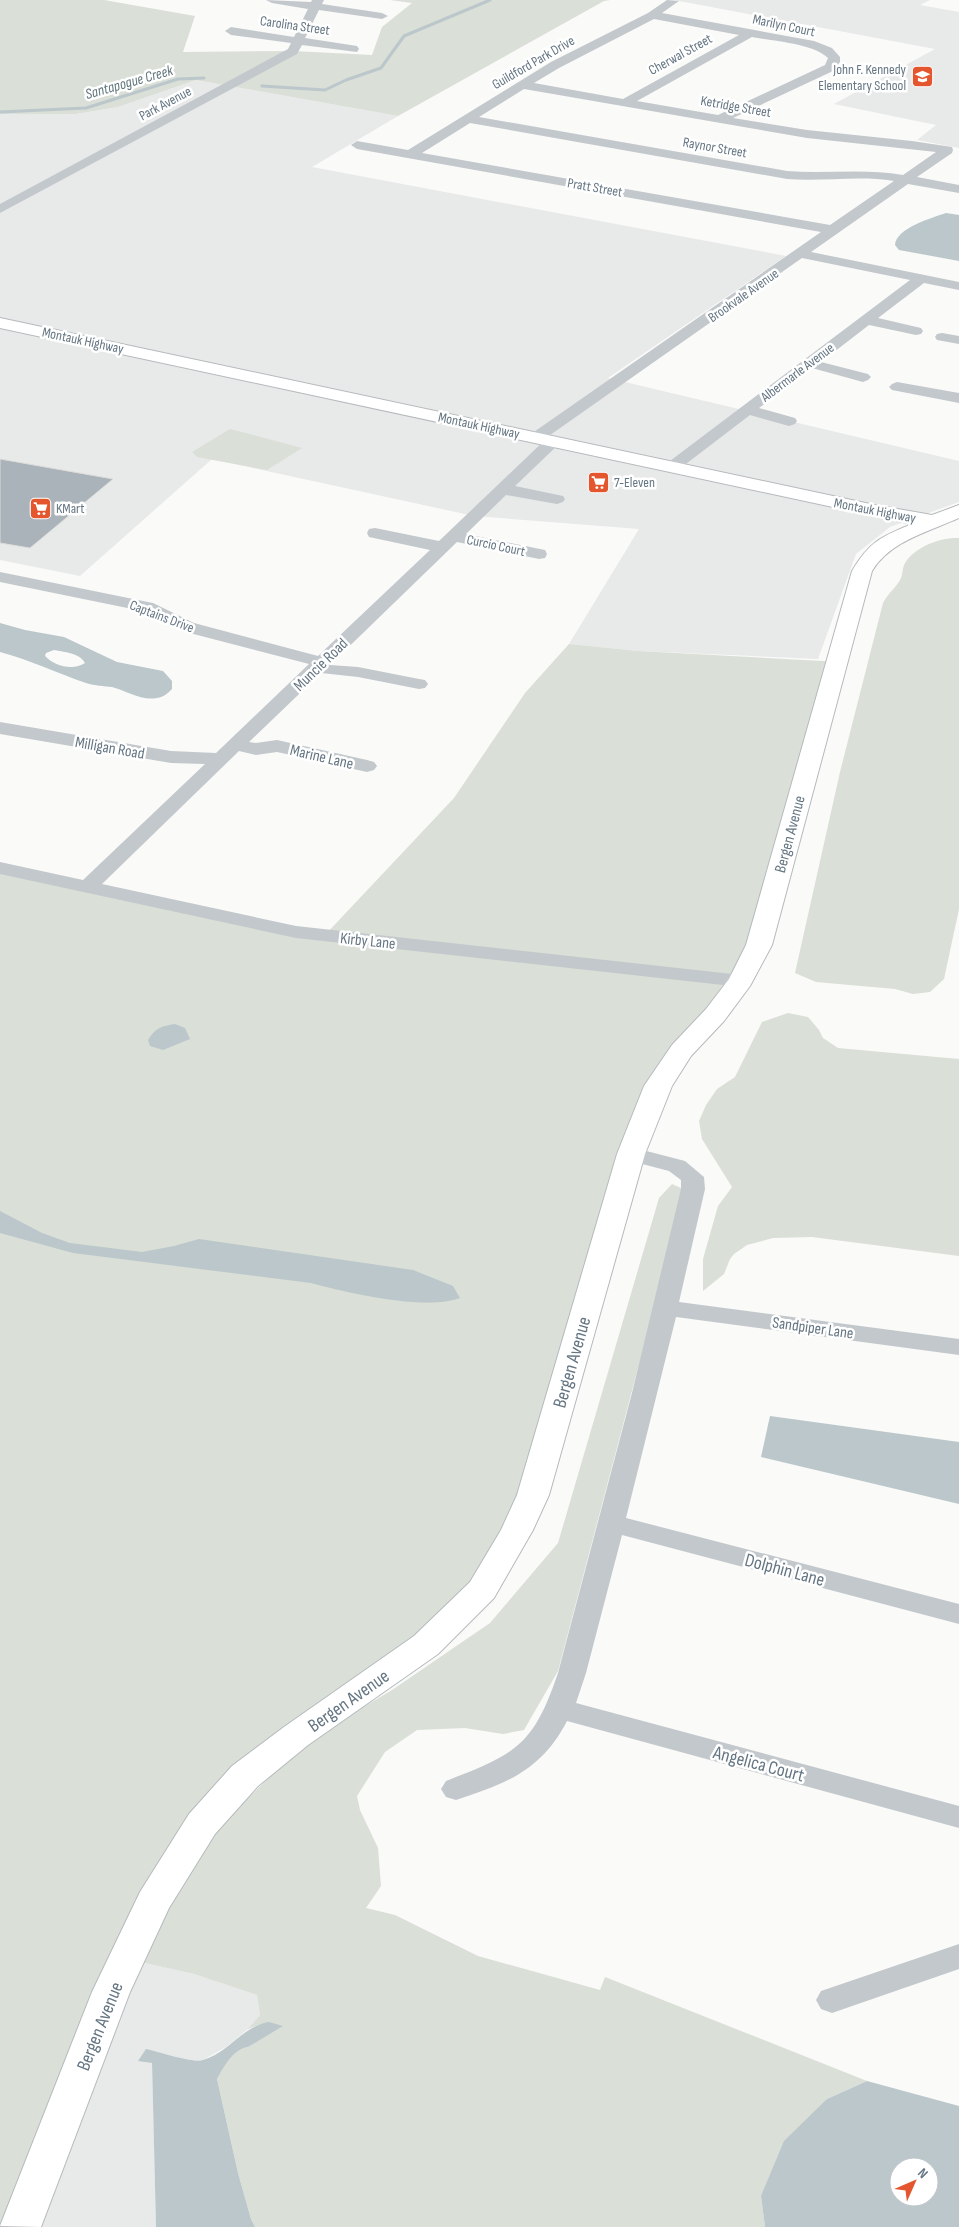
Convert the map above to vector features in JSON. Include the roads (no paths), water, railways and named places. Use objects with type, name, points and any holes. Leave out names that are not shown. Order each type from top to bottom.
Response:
[{"type":"main road","name":"Montauk Highway","points":[[0,323],[545,439],[876,512],[950,519]]},
{"type":"main road","name":"Bergen Avenue","points":[[20,2227],[111,1992],[153,1902],[202,1824],[245,1776],[260,1764],[296,1736],[426,1645],[482,1590],[517,1530],[533,1495],[631,1154],[658,1086],[681,1051],[716,1015],[741,982],[758,945],[862,572],[872,556],[885,542],[950,519]]},
{"type":"street","points":[[272,0],[317,3],[382,16]]},
{"type":"street","name":"Guildford Park Drive","points":[[411,154],[555,65],[652,15],[673,1]]},
{"type":"street","name":"Park Avenue","points":[[0,209],[293,51],[317,3]]},
{"type":"street","name":"Marilyn Court","points":[[652,15],[814,45],[828,51],[834,57],[834,62],[829,68],[720,119]]},
{"type":"street","name":"Carolina Street","points":[[231,31],[353,49]]},
{"type":"street","name":"Cherwal Street","points":[[624,103],[750,33]]},
{"type":"street","name":"Ketridge Street","points":[[521,85],[830,137],[896,142],[947,150]]},
{"type":"street","name":"Raynor Street","points":[[468,119],[787,175],[812,177],[861,175],[906,179],[959,189]]},
{"type":"street","name":"Pratt Street","points":[[357,145],[833,230]]},
{"type":"street","name":"Brookvale Avenue","points":[[545,439],[833,230],[947,150]]},
{"type":"street","points":[[802,254],[959,286]]},
{"type":"street","name":"Albermarle Avenue","points":[[672,467],[922,278]]},
{"type":"street","points":[[866,320],[916,331]]},
{"type":"street","points":[[942,337],[959,340]]},
{"type":"street","points":[[809,363],[863,376]]},
{"type":"street","points":[[897,387],[959,398]]},
{"type":"street","points":[[747,410],[788,421]]},
{"type":"street","name":"Muncie Road","points":[[87,887],[502,490],[545,439]]},
{"type":"street","points":[[502,490],[557,499]]},
{"type":"street","name":"Curcio Court","points":[[375,533],[539,554]]},
{"type":"street","name":"Captains Drive","points":[[0,577],[147,607],[188,627],[319,665]]},
{"type":"street","points":[[319,665],[334,672],[358,672],[419,684]]},
{"type":"street","name":"Milligan Road","points":[[0,728],[171,757],[220,759]]},
{"type":"street","name":"Marine Lane","points":[[251,730],[267,735],[277,746]]},
{"type":"street","name":"Marine Lane","points":[[235,746],[256,749],[277,746],[367,766]]},
{"type":"street","name":"Kirby Lane","points":[[0,868],[296,932],[741,982]]},
{"type":"street","points":[[456,1789],[509,1768],[537,1744],[560,1709],[612,1523],[667,1308],[693,1189],[692,1177],[677,1166],[631,1154]]},
{"type":"street","name":"Sandpiper Lane","points":[[667,1308],[959,1347]]},
{"type":"street","name":"Dolphin Lane","points":[[612,1523],[959,1614]]},
{"type":"street","name":"Angelica Court","points":[[560,1709],[959,1816]]},
{"type":"street","points":[[832,2000],[959,1956]]},
{"type":"waterway","name":"Santapogue Creek","points":[[262,86],[325,90],[346,80],[381,68],[404,36],[490,0]]},
{"type":"waterway","name":"Santapogue Creek","points":[[0,112],[86,108],[178,79],[204,78]]},
{"type":"place","name":"John F. Kennedy Elementary School","points":[[922,77]]},
{"type":"place","name":"7-Eleven","points":[[598,482]]},
{"type":"place","name":"KMart","points":[[40,508]]}]
